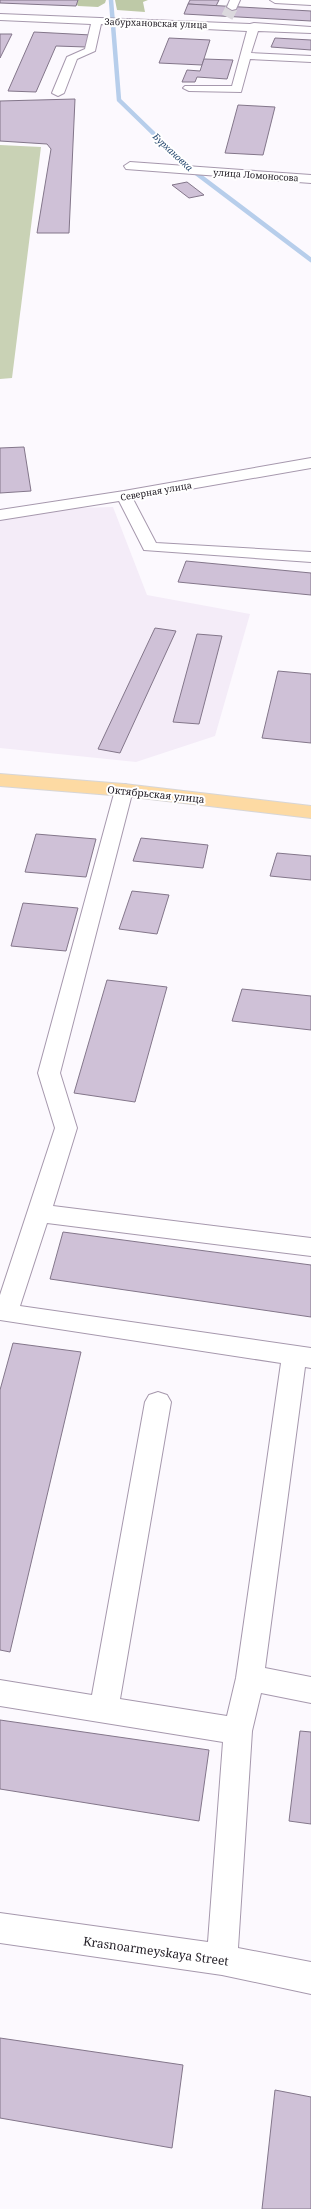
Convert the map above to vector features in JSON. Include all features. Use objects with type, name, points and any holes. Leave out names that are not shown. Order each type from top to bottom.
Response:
[{"type":"main road","name":"Октябрьская улица","points":[[0,780],[124,790],[311,812]]},
{"type":"street","points":[[276,0],[311,2]]},
{"type":"street","name":"Забурхановская улица","points":[[0,17],[141,22],[229,12],[254,26],[311,30]]},
{"type":"street","points":[[58,93],[72,57],[90,50],[100,21]]},
{"type":"street","points":[[189,88],[237,90],[254,26]]},
{"type":"street","points":[[245,56],[311,59]]},
{"type":"street","name":"улица Ломоносова","points":[[130,166],[311,179]]},
{"type":"street","name":"Северная улица","points":[[0,515],[124,496],[311,462]]},
{"type":"street","points":[[124,496],[150,547],[311,557]]},
{"type":"street","points":[[124,790],[49,1073],[66,1128],[6,1313],[302,1357],[250,1678],[238,1731],[222,1960]]},
{"type":"street","points":[[39,1213],[311,1248]]},
{"type":"street","points":[[104,1708],[158,1402]]},
{"type":"street","points":[[250,1678],[311,1690]]},
{"type":"street","points":[[0,1693],[104,1708],[238,1731]]},
{"type":"street","name":"Krasnoarmeyskaya Street","points":[[0,1928],[222,1960],[311,1978]]},
{"type":"shaded area","points":[[113,507],[147,595],[250,614],[215,736],[136,762],[0,748],[0,510]]},
{"type":"green space","points":[[78,0],[106,0],[105,3],[98,7],[78,6],[76,3]]},
{"type":"green space","points":[[115,0],[148,0],[143,2],[145,12],[117,10]]},
{"type":"green space","points":[[0,145],[41,147],[12,378],[0,379]]},
{"type":"building","points":[[0,0],[78,0],[76,6],[0,3]]},
{"type":"building","points":[[190,0],[219,0],[216,6],[188,4]]},
{"type":"building","points":[[188,4],[311,11],[311,21],[184,14]]},
{"type":"building","points":[[34,32],[91,35],[86,47],[56,46],[36,92],[8,91]]},
{"type":"building","points":[[0,34],[12,34],[0,58]]},
{"type":"building","points":[[169,38],[210,40],[202,65],[159,63]]},
{"type":"building","points":[[275,38],[311,40],[311,50],[271,47]]},
{"type":"building","points":[[204,59],[233,60],[227,79],[197,77],[195,82],[182,82],[187,70],[200,71]]},
{"type":"building","points":[[75,99],[69,233],[37,233],[51,149],[47,144],[0,141],[0,101]]},
{"type":"building","points":[[238,105],[275,107],[263,155],[225,153]]},
{"type":"building","points":[[187,182],[204,195],[189,198],[172,185]]},
{"type":"building","points":[[24,447],[31,491],[0,493],[0,448]]},
{"type":"building","points":[[186,561],[311,573],[311,595],[178,582]]},
{"type":"building","points":[[155,628],[176,631],[120,753],[98,749]]},
{"type":"building","points":[[197,634],[222,636],[199,724],[173,722]]},
{"type":"building","points":[[278,671],[311,674],[311,743],[262,738]]},
{"type":"building","points":[[36,834],[96,839],[86,877],[25,872]]},
{"type":"building","points":[[141,838],[208,845],[203,868],[133,861]]},
{"type":"building","points":[[277,853],[311,856],[311,880],[270,876]]},
{"type":"building","points":[[132,891],[169,895],[157,934],[119,929]]},
{"type":"building","points":[[23,903],[78,908],[66,951],[11,946]]},
{"type":"building","points":[[107,980],[167,987],[135,1102],[74,1093]]},
{"type":"building","points":[[242,989],[311,996],[311,1030],[232,1021]]},
{"type":"building","points":[[63,1232],[311,1265],[311,1317],[50,1279]]},
{"type":"building","points":[[13,1343],[81,1352],[10,1652],[0,1650],[0,1390]]},
{"type":"building","points":[[0,1720],[209,1750],[199,1821],[0,1789]]},
{"type":"building","points":[[300,1731],[311,1732],[311,1824],[289,1821]]},
{"type":"building","points":[[0,2038],[183,2065],[172,2148],[0,2118]]},
{"type":"building","points":[[275,2090],[311,2097],[311,2209],[262,2209]]},
{"type":"waterway","name":"Бурхановка","points":[[111,0],[119,100],[188,167],[311,260]]},
{"type":"tunnel","points":[[227,17],[232,7]]}]
